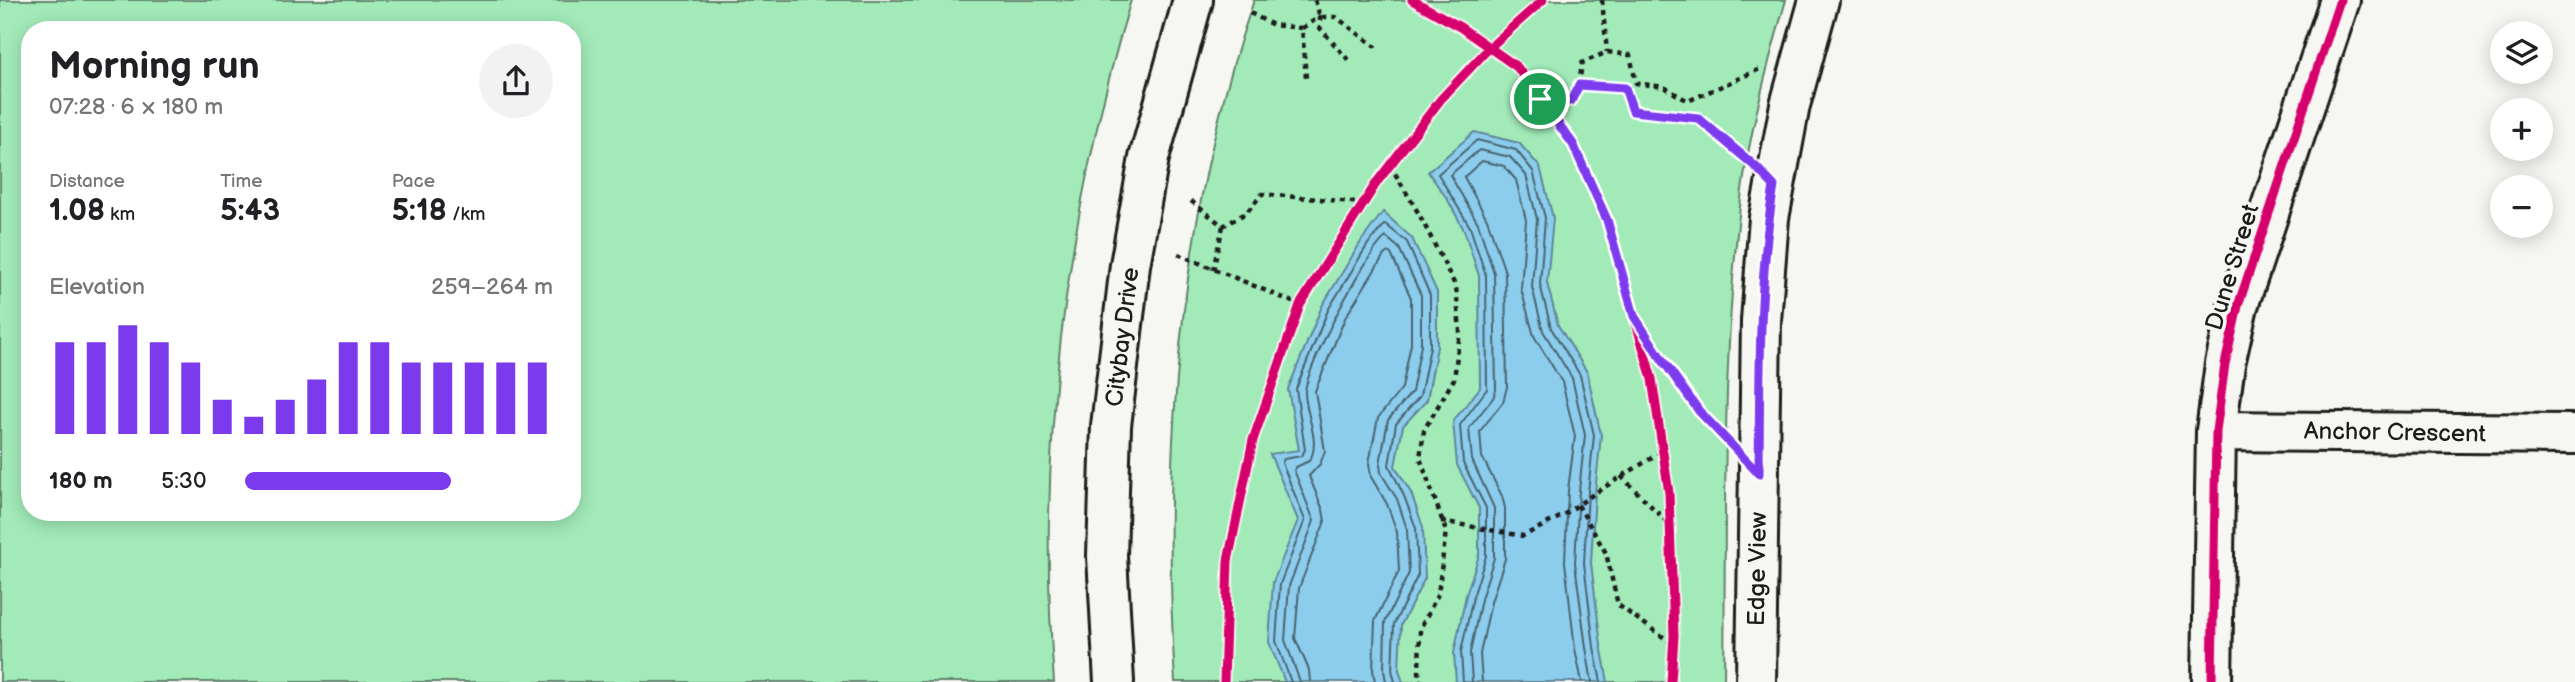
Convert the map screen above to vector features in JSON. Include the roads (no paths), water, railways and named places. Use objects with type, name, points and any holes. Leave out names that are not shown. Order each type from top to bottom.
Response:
[{"type":"street","name":"Citybay Drive","points":[[1114,682],[1107,556],[1111,439],[1128,279],[1149,158],[1193,0]]},
{"type":"street","name":"Edge View","points":[[1756,682],[1761,321],[1769,218],[1790,105],[1819,0]]},
{"type":"street","name":"Dune Street","points":[[2212,682],[2216,431],[2225,363],[2238,306],[2340,0]]},
{"type":"street","name":"Anchor Crescent","points":[[2216,431],[2575,434]]},
{"type":"water","points":[[1474,132],[1519,143],[1540,167],[1553,218],[1547,283],[1558,325],[1587,372],[1601,435],[1591,563],[1608,682],[1456,682],[1454,653],[1466,595],[1479,555],[1479,508],[1457,465],[1453,421],[1480,388],[1479,276],[1464,230],[1448,200],[1428,172]]},
{"type":"water","points":[[1383,212],[1412,238],[1437,292],[1437,347],[1427,400],[1403,426],[1395,466],[1411,493],[1423,527],[1425,578],[1401,625],[1399,670],[1403,682],[1285,682],[1269,642],[1273,582],[1298,520],[1270,454],[1299,450],[1288,389],[1322,306],[1362,240]]}]
